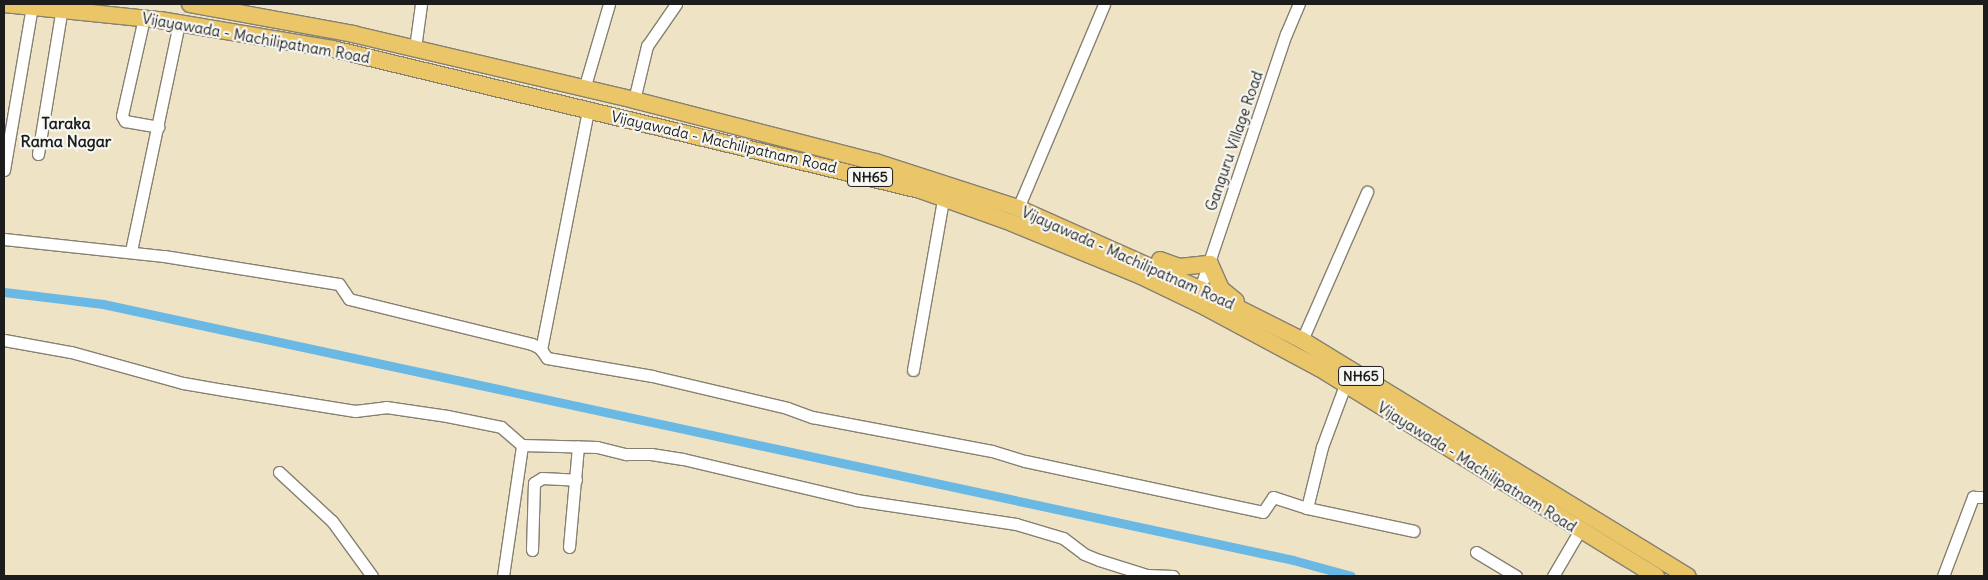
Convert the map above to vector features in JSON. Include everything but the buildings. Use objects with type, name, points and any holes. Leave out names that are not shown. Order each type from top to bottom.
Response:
[{"type":"highway","name":"Vijayawada - Machilipatnam Road","points":[[4,4],[62,8],[144,18],[333,49],[749,151],[848,171],[944,199],[1012,222],[1141,276],[1306,361],[1656,576]]},
{"type":"highway","name":"Vijayawada - Machilipatnam Road","points":[[190,4],[415,48],[634,100],[876,162],[1018,208],[1086,236],[1200,289],[1302,340],[1687,576]]},
{"type":"highway","points":[[1086,236],[1106,238],[1179,267],[1210,264],[1221,289],[1286,333]]},
{"type":"highway","points":[[1200,289],[1201,297],[1278,338],[1306,361]]},
{"type":"street","points":[[415,48],[421,4]]},
{"type":"street","points":[[584,89],[610,4]]},
{"type":"street","points":[[634,100],[647,46],[676,4]]},
{"type":"street","points":[[1018,208],[1104,4]]},
{"type":"street","name":"Ganguru Village Road","points":[[1200,289],[1286,34],[1299,4]]},
{"type":"street","points":[[4,170],[32,6]]},
{"type":"street","points":[[38,154],[62,8]]},
{"type":"street","points":[[144,18],[122,116],[125,121],[158,127]]},
{"type":"street","points":[[131,251],[179,23]]},
{"type":"street","points":[[541,350],[588,110]]},
{"type":"street","points":[[1302,340],[1367,192]]},
{"type":"street","points":[[913,370],[944,199]]},
{"type":"street","points":[[4,239],[131,251],[339,284],[349,299],[532,344],[541,350],[547,358],[652,376],[787,408],[820,419],[992,451],[1249,510],[1263,512],[1272,497],[1307,508],[1414,531]]},
{"type":"street","points":[[4,340],[72,352],[183,383],[349,410],[386,407],[447,416],[501,427],[522,445],[578,446],[626,454],[651,454],[683,459],[856,500],[1016,524],[1062,538],[1084,554],[1147,576],[1173,576]]},
{"type":"street","points":[[1307,508],[1322,447],[1344,385]]},
{"type":"street","points":[[502,576],[522,445]]},
{"type":"street","points":[[568,547],[578,446]]},
{"type":"street","points":[[279,472],[332,521],[372,576]]},
{"type":"street","points":[[532,550],[534,483],[542,478],[576,480]]},
{"type":"street","points":[[1943,576],[1973,497],[1984,497]]},
{"type":"street","points":[[1553,576],[1580,530]]},
{"type":"street","points":[[1476,552],[1516,576]]},
{"type":"waterway","points":[[4,292],[103,304],[1293,560],[1351,576]]},
{"type":"district","name":"Taraka Rama Nagar","points":[[66,132]]}]
